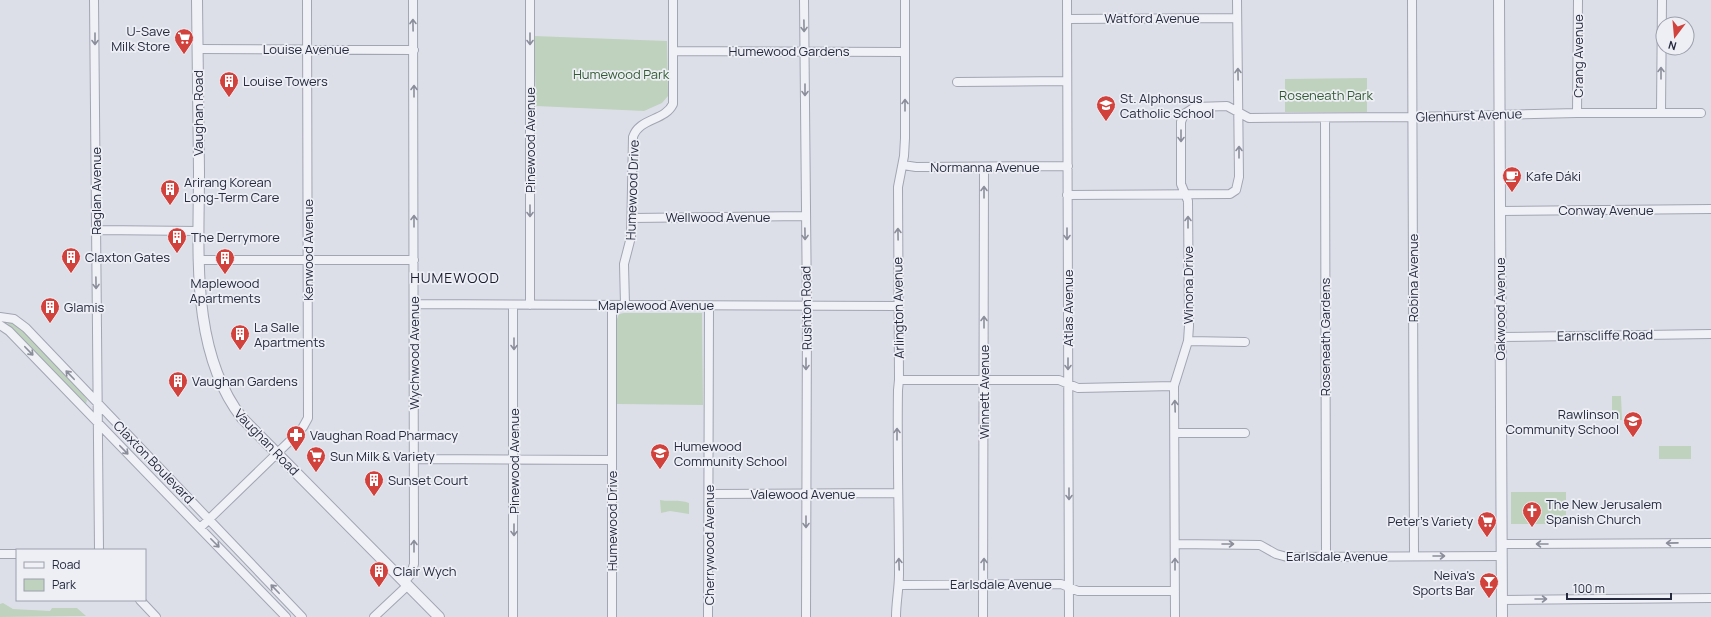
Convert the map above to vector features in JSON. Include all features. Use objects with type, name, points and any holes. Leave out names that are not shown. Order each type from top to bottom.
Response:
[{"type":"street","name":"Raglan Avenue","points":[[94,0],[99,549]]},
{"type":"street","name":"Vaughan Road","points":[[197,0],[200,260],[205,330],[210,352],[222,385],[232,405],[242,418],[439,617]]},
{"type":"street","name":"Kenwood Avenue","points":[[200,528],[278,453],[303,427],[308,418],[307,0]]},
{"type":"street","name":"Wychwood Avenue","points":[[374,617],[405,584],[411,574],[414,564],[413,0]]},
{"type":"street","name":"Pinewood Avenue","points":[[530,0],[530,305]]},
{"type":"street","name":"Humewood Drive","points":[[625,305],[624,264],[631,240],[633,137],[639,126],[668,112],[672,108],[674,101],[673,0]]},
{"type":"street","name":"Rushton Road","points":[[804,0],[806,617]]},
{"type":"street","name":"Arlington Avenue","points":[[896,617],[896,597],[899,585],[897,493],[899,380],[898,187],[903,166],[905,138],[905,0]]},
{"type":"street","name":"Atlas Avenue","points":[[1067,0],[1069,617]]},
{"type":"street","points":[[1067,195],[1230,194],[1238,188],[1237,0]]},
{"type":"street","name":"Robina Avenue","points":[[1412,0],[1414,556]]},
{"type":"street","name":"Oakwood Avenue","points":[[1499,0],[1502,617]]},
{"type":"street","name":"Crang Avenue","points":[[1577,113],[1578,0]]},
{"type":"street","points":[[1661,112],[1662,0]]},
{"type":"street","name":"Watford Avenue","points":[[1067,19],[1237,18]]},
{"type":"street","name":"Louise Avenue","points":[[198,49],[414,50]]},
{"type":"street","name":"Humewood Gardens","points":[[673,51],[905,52]]},
{"type":"street","points":[[957,82],[1067,81]]},
{"type":"street","name":"Winona Drive","points":[[1175,617],[1174,386],[1188,341],[1188,201],[1181,184],[1181,122],[1184,114],[1195,107],[1227,106],[1238,113]]},
{"type":"street","name":"Glenhurst Avenue","points":[[1238,113],[1249,118],[1325,118],[1577,113],[1701,113]]},
{"type":"street","name":"Roseneath Gardens","points":[[1325,118],[1326,557]]},
{"type":"street","name":"Normanna Avenue","points":[[903,166],[1068,166]]},
{"type":"street","name":"Winnett Avenue","points":[[983,617],[985,380],[984,167]]},
{"type":"street","name":"Conway Avenue","points":[[1500,211],[1711,209]]},
{"type":"street","name":"Wellwood Avenue","points":[[632,218],[805,216]]},
{"type":"street","points":[[96,230],[199,231]]},
{"type":"street","points":[[200,260],[414,260]]},
{"type":"street","name":"Maplewood Avenue","points":[[414,304],[898,306]]},
{"type":"street","name":"Pinewood Avenue","points":[[513,617],[514,305]]},
{"type":"street","name":"Humewood Drive","points":[[612,305],[612,617]]},
{"type":"street","name":"Cherrywood Avenue","points":[[708,617],[709,306]]},
{"type":"street","name":"Claxton Boulevard","points":[[0,318],[14,319],[26,328],[302,617]]},
{"type":"street","name":"Claxton Boulevard","points":[[0,325],[9,331],[98,421],[286,617]]},
{"type":"street","name":"Earnscliffe Road","points":[[1500,337],[1711,334]]},
{"type":"street","points":[[1188,341],[1245,342]]},
{"type":"street","points":[[899,380],[1060,380],[1078,388],[1174,386]]},
{"type":"street","points":[[1175,433],[1244,433]]},
{"type":"street","points":[[413,459],[612,460]]},
{"type":"street","name":"Valewood Avenue","points":[[709,494],[806,495],[897,493]]},
{"type":"street","points":[[1502,544],[1711,543]]},
{"type":"street","name":"Earlsdale Avenue","points":[[1175,544],[1260,545],[1283,557],[1502,556]]},
{"type":"street","points":[[0,554],[16,554]]},
{"type":"street","name":"Earlsdale Avenue","points":[[899,585],[1061,584],[1078,591],[1175,591]]},
{"type":"street","points":[[1502,600],[1711,598]]},
{"type":"street","points":[[141,601],[156,617]]},
{"type":"green space","name":"Humewood Park","points":[[534,36],[667,41],[668,96],[662,103],[644,111],[536,106]]},
{"type":"green space","name":"Roseneath Park","points":[[1367,78],[1367,112],[1285,112],[1285,79]]},
{"type":"green space","points":[[702,313],[703,405],[617,404],[617,319],[619,314]]},
{"type":"green space","points":[[9,320],[23,331],[85,394],[84,396],[87,400],[86,404],[5,321]]},
{"type":"green space","points":[[1612,396],[1621,396],[1622,420],[1612,420]]},
{"type":"green space","points":[[1659,446],[1691,446],[1691,459],[1659,459]]},
{"type":"green space","points":[[1511,492],[1566,492],[1566,524],[1511,524]]},
{"type":"green space","points":[[660,500],[682,501],[689,503],[689,514],[670,511],[661,513]]},
{"type":"green space","points":[[3,603],[13,609],[50,611],[52,608],[77,608],[86,616],[0,617],[0,604]]},
{"type":"place","name":"U-Save Milk Store","points":[[184,55]]},
{"type":"place","name":"Louise Towers","points":[[229,98]]},
{"type":"place","name":"St. Alphonsus Catholic School","points":[[1106,122]]},
{"type":"place","name":"Kafe Dáki","points":[[1512,193]]},
{"type":"place","name":"Arirang Korean Long-Term Care","points":[[170,206]]},
{"type":"place","name":"The Derrymore","points":[[177,254]]},
{"type":"place","name":"Claxton Gates","points":[[71,274]]},
{"type":"place","name":"Maplewood Apartments","points":[[225,275]]},
{"type":"place","name":"Glamis","points":[[50,324]]},
{"type":"place","name":"La Salle Apartments","points":[[240,351]]},
{"type":"place","name":"Vaughan Gardens","points":[[178,398]]},
{"type":"place","name":"Rawlinson Community School","points":[[1633,438]]},
{"type":"place","name":"Vaughan Road Pharmacy","points":[[296,452]]},
{"type":"place","name":"Humewood Community School","points":[[660,470]]},
{"type":"place","name":"Sun Milk & Variety","points":[[316,473]]},
{"type":"place","name":"Sunset Court","points":[[374,497]]},
{"type":"place","name":"The New Jerusalem Spanish Church","points":[[1532,528]]},
{"type":"place","name":"Peter's Variety","points":[[1487,538]]},
{"type":"place","name":"Clair Wych","points":[[379,588]]},
{"type":"place","name":"Neiva's Sports Bar","points":[[1489,599]]},
{"type":"district","name":"HUMEWOOD","points":[[455,277]]}]
